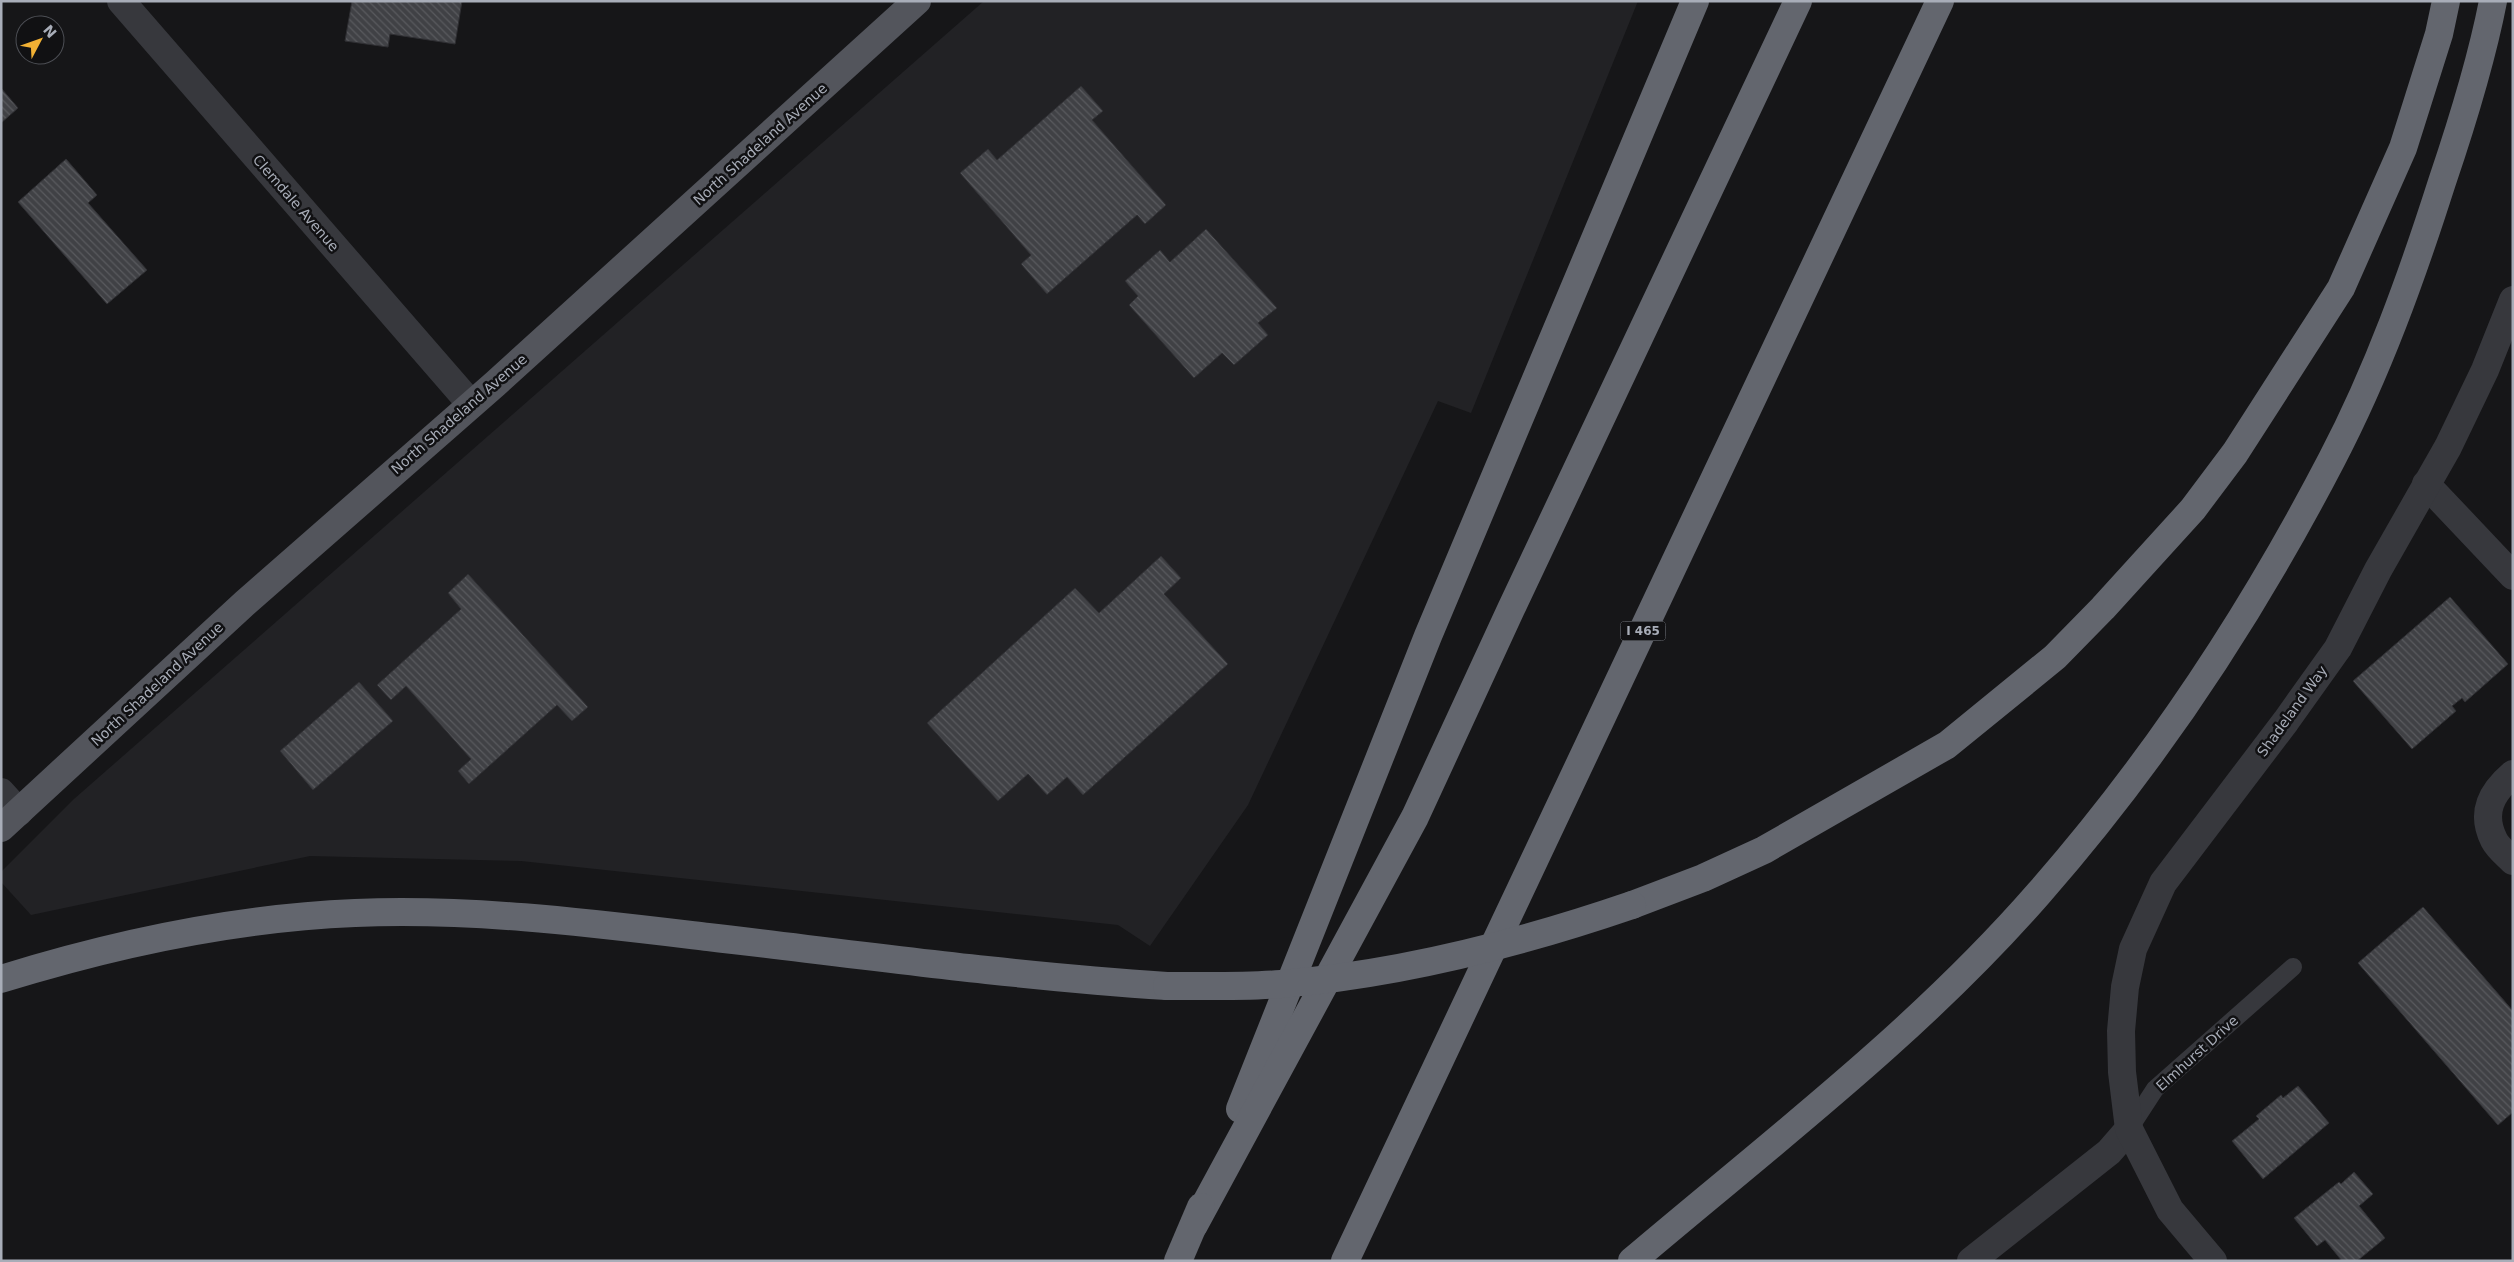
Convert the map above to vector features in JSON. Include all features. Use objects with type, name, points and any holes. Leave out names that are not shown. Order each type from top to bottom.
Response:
[{"type":"highway","points":[[1178,1261],[1428,636],[1695,1]]},
{"type":"highway","points":[[1194,1224],[1415,817],[1798,1]]},
{"type":"highway","name":"I 465","points":[[1346,1261],[1940,1]]},
{"type":"highway","points":[[1,979],[94,951],[158,936],[288,918],[354,913],[432,912],[595,923],[1073,980],[1167,986],[1279,984],[1390,969],[1481,951],[1574,925],[1703,878],[1764,850],[1851,802],[1947,745],[2055,657],[2103,608],[2187,516],[2235,453],[2341,288],[2403,148],[2439,34],[2446,1]]},
{"type":"highway","points":[[1632,1261],[1893,1040],[1942,993],[2038,895],[2084,840],[2168,729],[2228,639],[2280,552],[2333,457],[2373,370],[2407,288],[2467,108],[2493,1]]},
{"type":"main road","name":"North Shadeland Avenue","points":[[10,820],[245,603],[471,404],[917,1]]},
{"type":"street","name":"Clemdale Avenue","points":[[121,1],[471,404]]},
{"type":"street","name":"Shadeland Way","points":[[2213,1261],[2170,1210],[2129,1129],[2122,1072],[2122,1023],[2125,987],[2133,948],[2163,883],[2286,721],[2338,648],[2426,484],[2448,447],[2485,370],[2513,300]]},
{"type":"street","points":[[2426,484],[2513,576]]},
{"type":"street","points":[[2513,774],[2498,787],[2488,811],[2494,841],[2513,861]]},
{"type":"street","points":[[1,792],[10,820]]},
{"type":"street","name":"Elmhurst Drive","points":[[1971,1261],[2109,1152],[2129,1129]]},
{"type":"lane","name":"Elmhurst Drive","points":[[2129,1129],[2155,1089],[2293,967]]},
{"type":"shaded area","points":[[984,1],[1638,1],[1471,413],[1438,401],[1248,805],[1150,946],[1118,925],[521,861],[310,856],[31,915],[1,882],[1,872],[74,799]]},
{"type":"building","points":[[352,1],[462,1],[455,44],[390,34],[388,47],[345,41]]},
{"type":"building","points":[[1081,86],[1103,111],[1092,120],[1166,205],[1145,224],[1137,215],[1047,294],[1021,264],[1031,255],[960,173],[988,149],[997,160]]},
{"type":"building","points":[[1,88],[18,108],[1,123]]},
{"type":"building","points":[[66,159],[97,195],[88,203],[147,270],[107,304],[18,202]]},
{"type":"building","points":[[1206,229],[1277,308],[1258,323],[1268,335],[1234,365],[1222,353],[1194,378],[1129,305],[1138,296],[1125,281],[1160,250],[1170,262]]},
{"type":"building","points":[[1161,556],[1181,578],[1164,594],[1228,664],[1083,795],[1067,777],[1047,795],[1028,774],[998,801],[927,723],[1075,588],[1099,613]]},
{"type":"building","points":[[468,574],[588,707],[572,721],[557,705],[469,784],[458,771],[471,759],[406,686],[391,700],[377,685],[461,609],[448,593]]},
{"type":"building","points":[[2450,597],[2508,664],[2465,702],[2462,698],[2452,706],[2456,711],[2412,749],[2353,681]]},
{"type":"building","points":[[359,682],[393,721],[313,790],[280,751]]},
{"type":"building","points":[[2423,907],[2513,1011],[2513,1112],[2498,1125],[2358,963]]},
{"type":"building","points":[[2298,1086],[2329,1123],[2263,1179],[2232,1141],[2259,1119],[2256,1116],[2281,1095],[2283,1098]]},
{"type":"building","points":[[2354,1172],[2373,1194],[2359,1206],[2385,1238],[2357,1261],[2342,1261],[2325,1240],[2317,1246],[2294,1218],[2339,1182],[2341,1184]]}]
